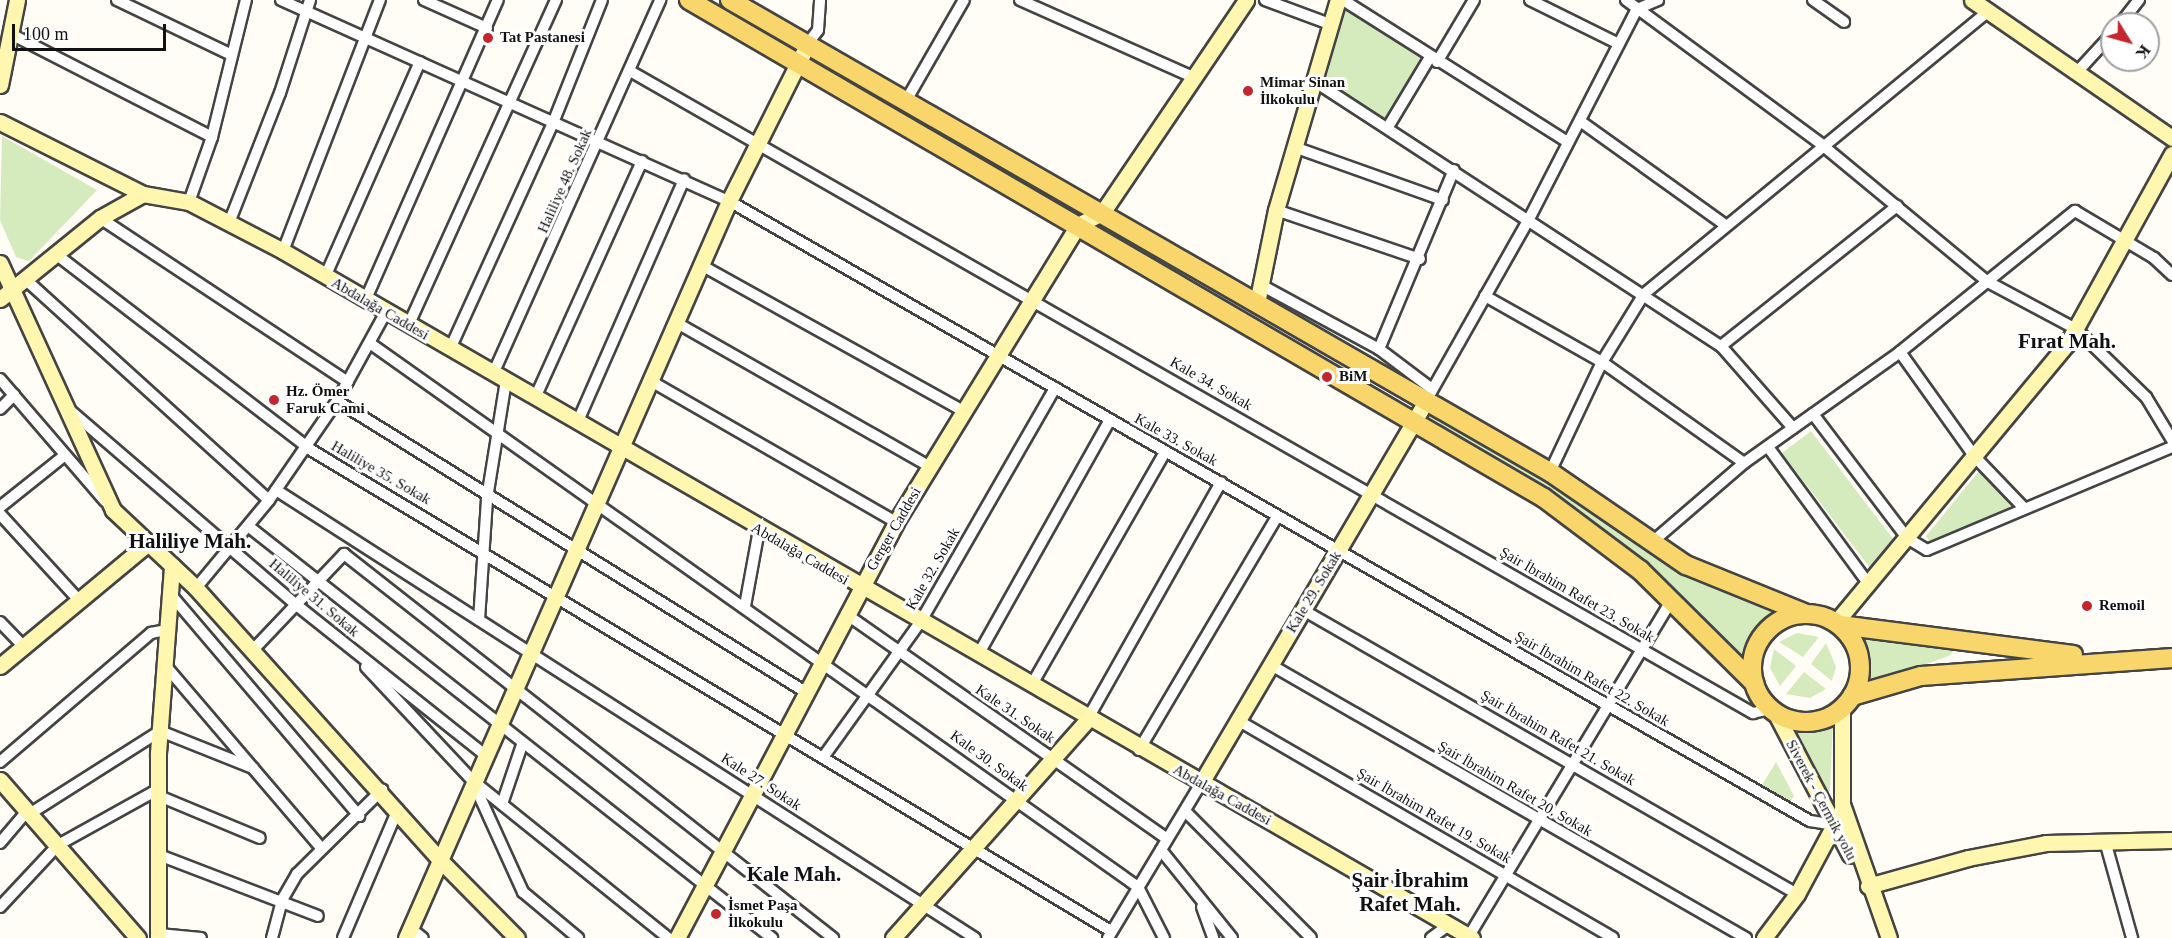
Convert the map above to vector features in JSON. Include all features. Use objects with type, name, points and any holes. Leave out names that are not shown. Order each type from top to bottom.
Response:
[{"type":"main road","points":[[689,0],[1416,422],[1582,523],[1671,601],[1754,683],[1773,711],[1803,722],[1847,702],[1921,676],[2172,658]]},
{"type":"main road","points":[[730,0],[749,6],[808,43],[1101,213],[1259,294],[1429,395],[1550,471],[1651,543],[1686,565],[1804,613],[1838,623],[2126,660]]},
{"type":"main road","points":[[1754,683],[1753,655],[1762,636],[1777,621],[1804,613]]},
{"type":"main road","points":[[1838,623],[1858,651],[1858,682],[1847,702]]},
{"type":"street","points":[[0,85],[17,0]]},
{"type":"street","points":[[117,0],[232,55]]},
{"type":"street","points":[[189,202],[212,137],[246,0]]},
{"type":"street","name":"Kale 33. Sokak","points":[[281,0],[308,5],[364,40],[420,62],[464,84],[684,179],[729,201],[1221,482],[1337,552]]},
{"type":"street","points":[[283,251],[380,0]]},
{"type":"street","points":[[424,0],[487,28]]},
{"type":"street","points":[[365,301],[464,84],[498,0]]},
{"type":"street","points":[[409,324],[556,0]]},
{"type":"street","points":[[450,350],[554,123],[602,0]]},
{"type":"street","name":"Haliliye 48. Sokak","points":[[479,620],[482,549],[499,377],[660,0]]},
{"type":"street","points":[[423,938],[408,933],[596,499],[677,323],[729,201],[761,144],[800,65],[808,43],[818,30],[820,0]]},
{"type":"street","points":[[907,99],[964,0]]},
{"type":"street","points":[[1020,0],[1191,76]]},
{"type":"street","points":[[1078,225],[1101,213],[1191,76],[1246,0]]},
{"type":"street","points":[[1264,0],[1330,24]]},
{"type":"street","points":[[1338,0],[1276,210],[1259,294],[1379,349],[1429,395],[1529,219],[1637,9],[1658,0]]},
{"type":"street","points":[[1344,0],[1568,142]]},
{"type":"street","points":[[1388,127],[1474,0]]},
{"type":"street","points":[[1530,0],[1619,44]]},
{"type":"street","points":[[1626,0],[1821,144],[1988,282],[2076,329],[2146,397],[2172,440]]},
{"type":"street","points":[[1813,0],[1844,22]]},
{"type":"street","points":[[1971,0],[2078,71],[2172,138]]},
{"type":"street","points":[[2130,12],[2139,0]]},
{"type":"street","points":[[229,223],[308,5]]},
{"type":"street","points":[[1550,471],[1602,362],[1644,294],[1821,144],[1988,11]]},
{"type":"street","points":[[11,34],[212,137]]},
{"type":"street","points":[[2078,71],[2100,47]]},
{"type":"street","points":[[325,277],[420,62]]},
{"type":"street","name":"Kale 34. Sokak","points":[[630,71],[1372,494]]},
{"type":"street","points":[[1314,81],[1388,127],[1721,346],[1793,428]]},
{"type":"street","points":[[1580,121],[1725,225]]},
{"type":"street","name":"Abdalağa Caddesi","points":[[0,122],[143,194],[189,202],[283,251],[365,301],[578,421],[759,530],[921,621],[1087,720],[1470,937]]},
{"type":"street","points":[[1294,147],[1443,200]]},
{"type":"street","points":[[1838,623],[1975,458],[2076,329],[2172,154]]},
{"type":"street","points":[[535,398],[642,161]]},
{"type":"street","points":[[1379,349],[1420,259],[1454,170]]},
{"type":"street","points":[[578,421],[684,179]]},
{"type":"street","points":[[0,299],[100,218],[143,194]]},
{"type":"street","points":[[1721,346],[1897,206]]},
{"type":"street","points":[[1276,210],[1420,259]]},
{"type":"street","points":[[1651,543],[1744,463],[1900,352],[2075,211],[2124,241],[2172,276]]},
{"type":"street","points":[[100,218],[348,382]]},
{"type":"street","name":"Gerger Caddesi","points":[[677,938],[707,887],[722,852],[783,731],[896,522],[1078,225]]},
{"type":"street","name":"Haliliye 35. Sokak","points":[[57,255],[307,443],[824,756],[1109,934]]},
{"type":"street","points":[[0,263],[72,412],[113,510]]},
{"type":"street","points":[[701,265],[965,412]]},
{"type":"street","points":[[25,279],[269,500]]},
{"type":"street","points":[[1485,296],[1602,362],[1744,463]]},
{"type":"street","points":[[196,588],[269,500],[337,402],[371,344],[386,312]]},
{"type":"street","points":[[677,323],[931,467]]},
{"type":"street","name":"Kale 30. Sokak","points":[[371,344],[596,499],[1138,887]]},
{"type":"street","points":[[1900,352],[1975,458],[2023,507]]},
{"type":"street","points":[[0,379],[64,456],[113,510],[196,588],[382,790],[441,861],[517,938]]},
{"type":"street","points":[[649,380],[896,522]]},
{"type":"street","name":"Kale 32. Sokak","points":[[824,756],[866,692],[921,621],[1055,388]]},
{"type":"street","points":[[0,409],[14,395]]},
{"type":"street","name":"Kale 29. Sokak","points":[[1201,783],[1416,422],[1429,395]]},
{"type":"street","points":[[337,402],[487,498],[576,547],[804,691]]},
{"type":"street","name":"Haliliye 31. Sokak","points":[[72,412],[232,547],[299,607],[486,755]]},
{"type":"street","points":[[1813,414],[1907,538],[1927,550],[2023,507],[2172,447]]},
{"type":"street","points":[[978,655],[1110,420]]},
{"type":"street","points":[[1768,447],[1870,586]]},
{"type":"street","points":[[1031,686],[1165,452]]},
{"type":"street","points":[[0,507],[64,456]]},
{"type":"street","points":[[893,938],[1056,760],[1087,720],[1221,482]]},
{"type":"street","name":"Kale 27. Sokak","points":[[276,490],[975,938]]},
{"type":"street","name":"Şair İbrahim Rafet 23. Sokak","points":[[1372,494],[1753,713],[1773,711]]},
{"type":"street","points":[[0,514],[78,599]]},
{"type":"street","points":[[1139,750],[1276,517]]},
{"type":"street","points":[[248,526],[772,938]]},
{"type":"street","points":[[746,606],[759,530]]},
{"type":"street","points":[[252,651],[299,607],[354,540]]},
{"type":"street","points":[[0,666],[148,543]]},
{"type":"street","name":"Şair İbrahim Rafet 22. Sokak","points":[[1337,552],[1810,821],[1834,825]]},
{"type":"street","points":[[344,554],[513,691],[833,938]]},
{"type":"street","points":[[172,566],[172,596],[167,630],[160,731],[159,936],[201,938]]},
{"type":"street","points":[[172,596],[359,816]]},
{"type":"street","points":[[1470,937],[1538,820],[1609,705],[1638,648],[1671,601]]},
{"type":"street","name":"Şair İbrahim Rafet 21. Sokak","points":[[1303,610],[1797,894]]},
{"type":"street","name":"Kale 31. Sokak","points":[[846,614],[897,653],[1056,760],[1167,839]]},
{"type":"street","points":[[0,622],[23,646]]},
{"type":"street","points":[[0,762],[151,633],[167,630]]},
{"type":"street","points":[[339,639],[473,781],[668,938]]},
{"type":"street","points":[[164,664],[322,849]]},
{"type":"street","name":"Şair İbrahim Rafet 20. Sokak","points":[[1271,665],[1746,938]]},
{"type":"street","name":"Siverek - Çermik yolu","points":[[1847,702],[1842,804],[1868,886],[1889,938]]},
{"type":"street","name":"Siverek - Çermik yolu","points":[[1773,711],[1868,886]]},
{"type":"street","name":"Şair İbrahim Rafet 19. Sokak","points":[[1239,721],[1613,938]]},
{"type":"street","points":[[160,731],[253,768]]},
{"type":"street","points":[[0,843],[30,812],[160,731]]},
{"type":"street","points":[[502,804],[523,742]]},
{"type":"street","points":[[0,780],[138,938]]},
{"type":"street","points":[[473,781],[523,892],[578,938]]},
{"type":"street","points":[[1109,934],[1186,812],[1201,783]]},
{"type":"street","points":[[272,938],[282,900],[322,849],[359,816],[382,790]]},
{"type":"street","points":[[159,792],[260,838]]},
{"type":"street","points":[[0,907],[58,845],[159,792]]},
{"type":"street","points":[[1764,938],[1797,894],[1834,825],[1842,804]]},
{"type":"street","points":[[343,938],[398,809]]},
{"type":"street","points":[[1186,812],[1311,938]]},
{"type":"street","points":[[1868,886],[1968,858],[2046,843],[2172,840]]},
{"type":"street","points":[[2105,841],[2132,938]]},
{"type":"street","points":[[1161,850],[1232,938]]},
{"type":"street","points":[[159,855],[282,900],[318,916]]},
{"type":"street","points":[[1138,887],[1164,938]]},
{"type":"street","points":[[1200,901],[1213,938]]},
{"type":"street","points":[[1431,938],[1449,925]]},
{"type":"green space","points":[[1346,9],[1420,58],[1387,120],[1325,81]]},
{"type":"green space","points":[[2,136],[97,190],[29,261],[16,257],[0,220]]},
{"type":"green space","points":[[1429,415],[1774,609],[1755,627],[1742,662],[1672,586],[1631,552],[1574,509],[1430,421]]},
{"type":"green space","points":[[1811,431],[1893,539],[1871,569],[1782,453]]},
{"type":"green space","points":[[1979,471],[2011,506],[1930,543],[1926,536]]},
{"type":"green space","points":[[1856,631],[1956,648],[1949,656],[1864,686],[1865,654]]},
{"type":"green space","points":[[1797,633],[1819,637],[1803,657],[1779,642]]},
{"type":"green space","points":[[1826,643],[1836,667],[1832,681],[1811,664]]},
{"type":"green space","points":[[1774,649],[1796,666],[1780,686],[1770,668]]},
{"type":"green space","points":[[1804,672],[1826,689],[1810,698],[1786,694]]},
{"type":"green space","points":[[1833,720],[1830,791],[1827,793],[1787,727]]},
{"type":"green space","points":[[1776,762],[1794,796],[1790,802],[1762,785]]},
{"type":"place","name":"Tat Pastanesi","points":[[488,38]]},
{"type":"place","name":"Mimar Sinan İlkokulu","points":[[1248,91]]},
{"type":"place","name":"BiM","points":[[1327,377]]},
{"type":"place","name":"Hz. Ömer Faruk Cami","points":[[274,400]]},
{"type":"place","name":"Remoil","points":[[2087,606]]},
{"type":"place","name":"İsmet Paşa İlkokulu","points":[[716,914]]},
{"type":"district","name":"Fırat Mah.","points":[[2067,341]]},
{"type":"district","name":"Haliliye Mah.","points":[[190,541]]},
{"type":"district","name":"Kale Mah.","points":[[794,874]]},
{"type":"district","name":"Şair İbrahim Rafet Mah.","points":[[1410,892]]}]
